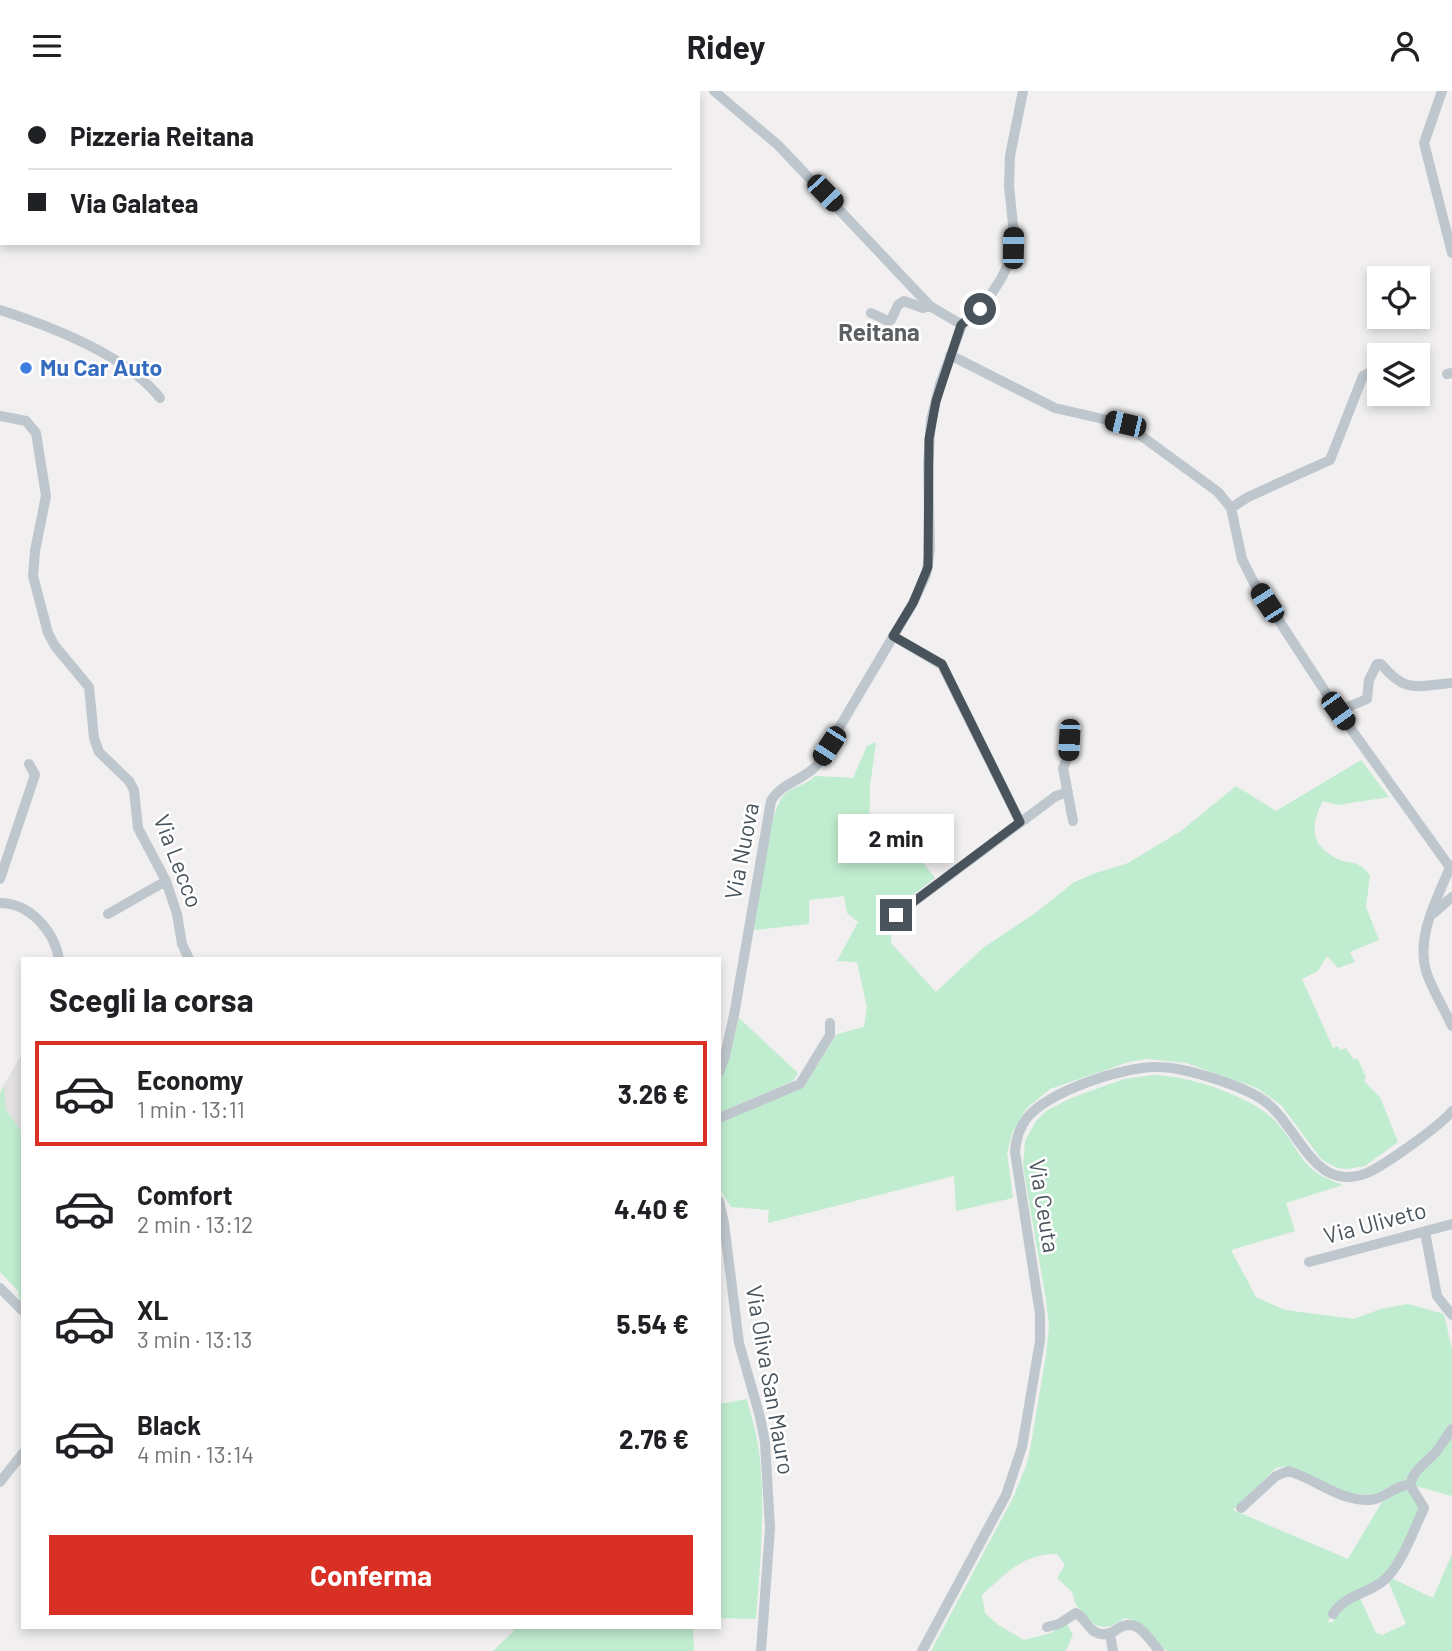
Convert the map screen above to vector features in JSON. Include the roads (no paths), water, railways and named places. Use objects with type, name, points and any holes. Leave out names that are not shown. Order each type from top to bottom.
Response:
[{"type":"street","points":[[714,91],[778,145],[930,306],[961,325],[988,299],[1011,258],[1014,234],[1009,186],[1010,156],[1023,91]]},
{"type":"street","points":[[1441,91],[1424,143],[1452,253]]},
{"type":"street","points":[[871,313],[888,321],[898,305],[904,301],[923,308],[930,306]]},
{"type":"street","points":[[0,310],[62,331],[81,341],[126,368],[160,398]]},
{"type":"street","name":"Via Nuova","points":[[721,1067],[734,1015],[771,801],[781,787],[810,773],[817,765],[913,603],[928,567],[929,439],[936,401],[961,325]]},
{"type":"street","points":[[950,355],[1055,408],[1125,424],[1218,492],[1231,508],[1246,568],[1338,711],[1451,868],[1424,938],[1427,972],[1452,1026]]},
{"type":"street","points":[[1231,508],[1248,496],[1330,460],[1363,376],[1367,374]]},
{"type":"street","name":"Via Lecco","points":[[0,416],[26,421],[36,433],[46,496],[33,576],[48,633],[55,646],[89,687],[96,745],[104,759],[134,790],[138,828],[166,881],[177,914],[182,944],[188,957]]},
{"type":"street","points":[[893,636],[942,664],[1020,822]]},
{"type":"street","points":[[1338,711],[1367,699],[1369,680],[1377,664],[1381,664],[1388,675],[1405,685],[1414,687],[1452,683]]},
{"type":"street","points":[[1070,724],[1069,755],[1063,768],[1073,821]]},
{"type":"street","points":[[0,879],[34,775],[29,764]]},
{"type":"street","points":[[896,915],[1056,796],[1068,792]]},
{"type":"street","points":[[108,914],[166,881]]},
{"type":"street","points":[[1432,915],[1452,897]]},
{"type":"street","points":[[0,904],[16,905],[34,916],[54,942],[58,957]]},
{"type":"street","points":[[721,1117],[800,1084],[830,1035],[830,1023]]},
{"type":"street","name":"Via Ceuta","points":[[922,1651],[1006,1495],[1022,1447],[1040,1341],[1040,1314],[1014,1152],[1019,1132],[1033,1111],[1055,1096],[1118,1073],[1147,1067],[1185,1070],[1240,1088],[1265,1100],[1285,1121],[1316,1164],[1334,1175],[1346,1177],[1369,1172],[1438,1124],[1452,1111]]},
{"type":"street","name":"Via Oliva San Mauro","points":[[721,1210],[740,1343],[765,1442],[770,1528],[761,1651]]},
{"type":"street","name":"Via Uliveto","points":[[1309,1262],[1452,1224]]},
{"type":"street","points":[[1425,1232],[1437,1296],[1452,1315]]},
{"type":"street","points":[[0,1288],[21,1309]]},
{"type":"street","points":[[1410,1485],[1416,1470],[1435,1453],[1452,1429]]},
{"type":"street","points":[[0,1482],[21,1456]]},
{"type":"street","points":[[1241,1508],[1276,1476],[1288,1471],[1335,1494],[1355,1499],[1382,1498],[1405,1485],[1410,1485]]},
{"type":"street","points":[[1333,1614],[1343,1602],[1380,1584],[1391,1573],[1424,1509],[1422,1501],[1410,1485]]},
{"type":"street","points":[[1047,1627],[1059,1624],[1076,1613],[1095,1632],[1110,1634],[1124,1624],[1132,1623],[1141,1629],[1158,1651]]},
{"type":"street","points":[[1110,1634],[1113,1651]]},
{"type":"place","name":"Mu Car Auto","points":[[26,368]]},
{"type":"district","name":"Reitana","points":[[879,333]]}]
